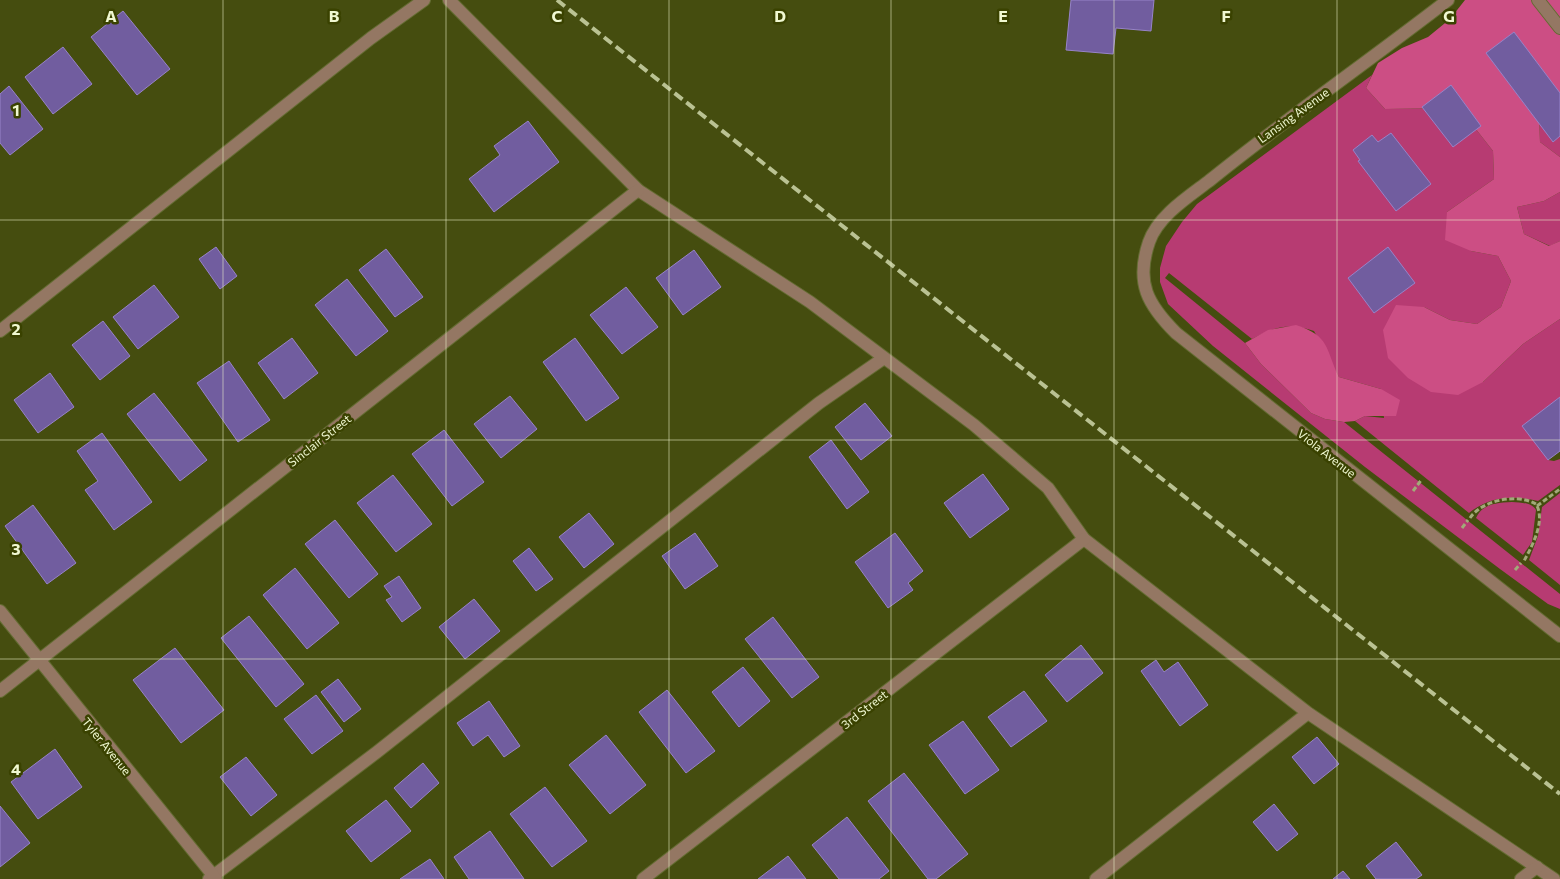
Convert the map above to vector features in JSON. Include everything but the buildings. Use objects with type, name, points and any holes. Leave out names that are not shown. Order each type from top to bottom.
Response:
[{"type":"street","points":[[0,331],[371,38],[424,0]]},
{"type":"street","points":[[450,0],[638,190],[810,302],[974,425],[1048,488],[1084,538],[1308,713],[1554,879]]},
{"type":"street","name":"Lansing Avenue","points":[[1149,241],[1160,223],[1250,147],[1448,0]]},
{"type":"street","points":[[1538,0],[1560,28]]},
{"type":"street","name":"Sinclair Street","points":[[0,691],[638,190]]},
{"type":"street","name":"Viola Avenue","points":[[1149,241],[1143,282],[1147,296],[1158,315],[1176,333],[1560,636]]},
{"type":"street","points":[[213,878],[377,752],[819,404],[884,358]]},
{"type":"street","name":"3rd Street","points":[[643,879],[1084,538]]},
{"type":"street","name":"Tyler Avenue","points":[[0,611],[213,878]]},
{"type":"street","points":[[1096,879],[1308,713]]},
{"type":"street","points":[[1521,879],[1537,867]]},
{"type":"path","points":[[1537,506],[1560,489]]},
{"type":"path","points":[[1470,518],[1485,504],[1502,500],[1531,501],[1537,506],[1538,520],[1535,539],[1524,561]]},
{"type":"shaded area","points":[[1465,0],[1560,0],[1560,92],[1539,115],[1540,142],[1560,157],[1560,192],[1544,201],[1517,207],[1524,234],[1549,246],[1560,241],[1560,319],[1523,344],[1483,382],[1458,395],[1431,392],[1408,378],[1388,358],[1383,330],[1396,305],[1424,307],[1450,320],[1477,324],[1501,307],[1511,281],[1498,256],[1471,251],[1445,240],[1447,212],[1494,179],[1493,151],[1468,119],[1453,108],[1385,109],[1366,88],[1378,63],[1402,48],[1428,37],[1450,19]]},
{"type":"shaded area","points":[[1372,75],[1366,88],[1385,109],[1453,108],[1468,119],[1493,151],[1494,179],[1447,212],[1471,251],[1498,256],[1511,281],[1501,307],[1477,324],[1450,320],[1424,307],[1483,382],[1523,344],[1560,319],[1560,397],[1548,460],[1560,459],[1560,485],[1538,501],[1502,498],[1485,503],[1469,513],[1355,421],[1365,416],[1384,418],[1381,389],[1339,377],[1314,331],[1297,327],[1283,327],[1268,331],[1252,339],[1169,273],[1165,278],[1245,343],[1261,364],[1311,413],[1325,419],[1344,422],[1560,594],[1560,609],[1548,604],[1365,467],[1213,346],[1168,304],[1160,282],[1160,268],[1166,246],[1197,204]]},
{"type":"shaded area","points":[[1560,92],[1560,157],[1540,142],[1539,115]]},
{"type":"shaded area","points":[[1560,192],[1560,241],[1550,246],[1524,234],[1517,207],[1544,201]]},
{"type":"shaded area","points":[[1296,325],[1307,329],[1321,339],[1339,377],[1381,389],[1400,400],[1396,416],[1365,416],[1355,421],[1344,422],[1325,419],[1311,413],[1261,364],[1245,343],[1268,330]]},
{"type":"shaded area","points":[[1560,493],[1560,585],[1529,560],[1538,536],[1542,507]]},
{"type":"shaded area","points":[[1512,502],[1529,504],[1536,510],[1532,542],[1523,555],[1476,518],[1482,509],[1496,504]]},
{"type":"railway","points":[[557,0],[1560,794]]}]
